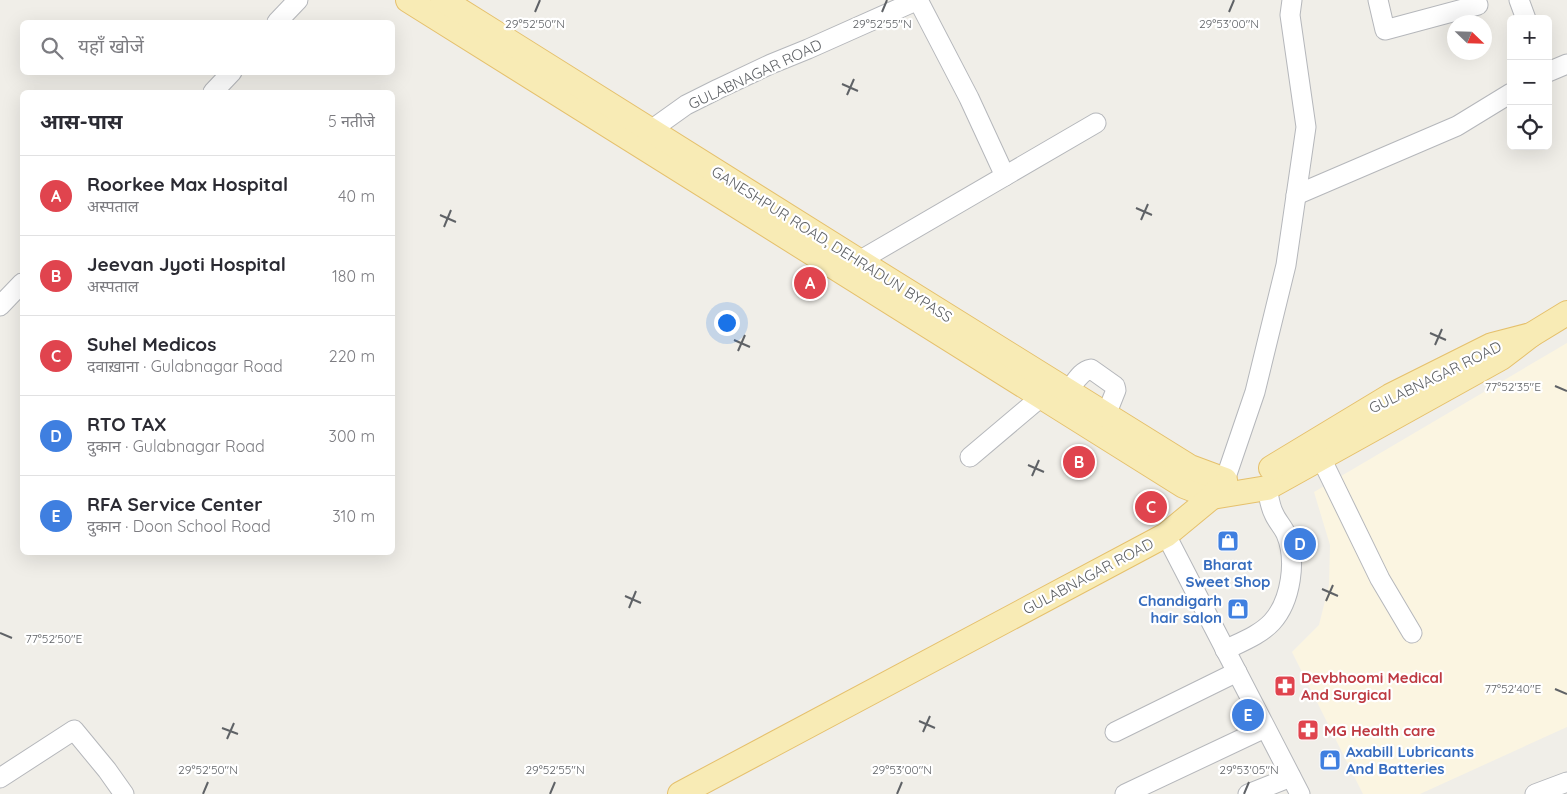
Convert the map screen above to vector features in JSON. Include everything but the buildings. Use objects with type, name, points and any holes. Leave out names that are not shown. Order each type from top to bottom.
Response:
[{"type":"main road","points":[[408,0],[1184,486],[1218,489],[1267,488],[1501,358],[1531,334]]},
{"type":"main road","name":"GANESHPUR ROAD, DEHRADUN BYPASS","points":[[443,0],[1190,467],[1218,489]]},
{"type":"main road","name":"GULABNAGAR ROAD","points":[[680,794],[1166,535],[1218,489],[1264,472],[1390,396],[1492,345],[1531,334],[1567,313]]},
{"type":"street","points":[[279,20],[298,0]]},
{"type":"street","points":[[918,0],[969,98],[1005,176]]},
{"type":"street","name":"GULABNAGAR ROAD","points":[[651,130],[686,105],[718,89],[918,0]]},
{"type":"street","points":[[1218,489],[1255,392],[1286,265],[1306,128],[1290,15],[1292,0]]},
{"type":"street","points":[[1378,0],[1386,30],[1478,5],[1476,0]]},
{"type":"street","points":[[1519,0],[1525,15]]},
{"type":"street","points":[[1552,70],[1567,64]]},
{"type":"street","points":[[215,90],[229,75]]},
{"type":"street","points":[[1296,196],[1457,126],[1507,95]]},
{"type":"street","points":[[859,261],[1096,123]]},
{"type":"street","points":[[0,306],[20,285]]},
{"type":"street","points":[[970,457],[1041,397]]},
{"type":"street","points":[[1321,458],[1380,579],[1412,633]]},
{"type":"street","points":[[1225,650],[1258,633],[1272,622],[1281,609],[1289,588],[1292,554],[1286,534],[1273,513],[1267,488]]},
{"type":"street","points":[[1166,535],[1300,794]]},
{"type":"street","points":[[1115,732],[1237,672]]},
{"type":"street","points":[[1125,794],[1265,728]]},
{"type":"street","points":[[0,778],[74,730],[124,794]]},
{"type":"street","points":[[1248,794],[1291,777]]},
{"type":"street","points":[[1535,794],[1567,782]]},
{"type":"shaded area","points":[[1567,343],[1567,727],[1420,794],[1363,794],[1292,652],[1319,625],[1329,585],[1330,545],[1314,492]]},
{"type":"place","name":"Roorkee Max Hospital","points":[[810,283]]},
{"type":"place","name":"Jeevan Jyoti Hospital","points":[[1079,462]]},
{"type":"place","name":"Suhel Medicos","points":[[1151,507]]},
{"type":"place","name":"Bharat Sweet Shop","points":[[1228,541]]},
{"type":"place","name":"RTO TAX","points":[[1300,544]]},
{"type":"place","name":"Chandigarh hair salon","points":[[1238,609]]},
{"type":"place","name":"Devbhoomi Medical And Surgical","points":[[1285,686]]},
{"type":"place","name":"RFA Service Center","points":[[1248,715]]},
{"type":"place","name":"MG Health care","points":[[1308,730]]},
{"type":"place","name":"Axabill Lubricants And Batteries","points":[[1330,760]]}]
